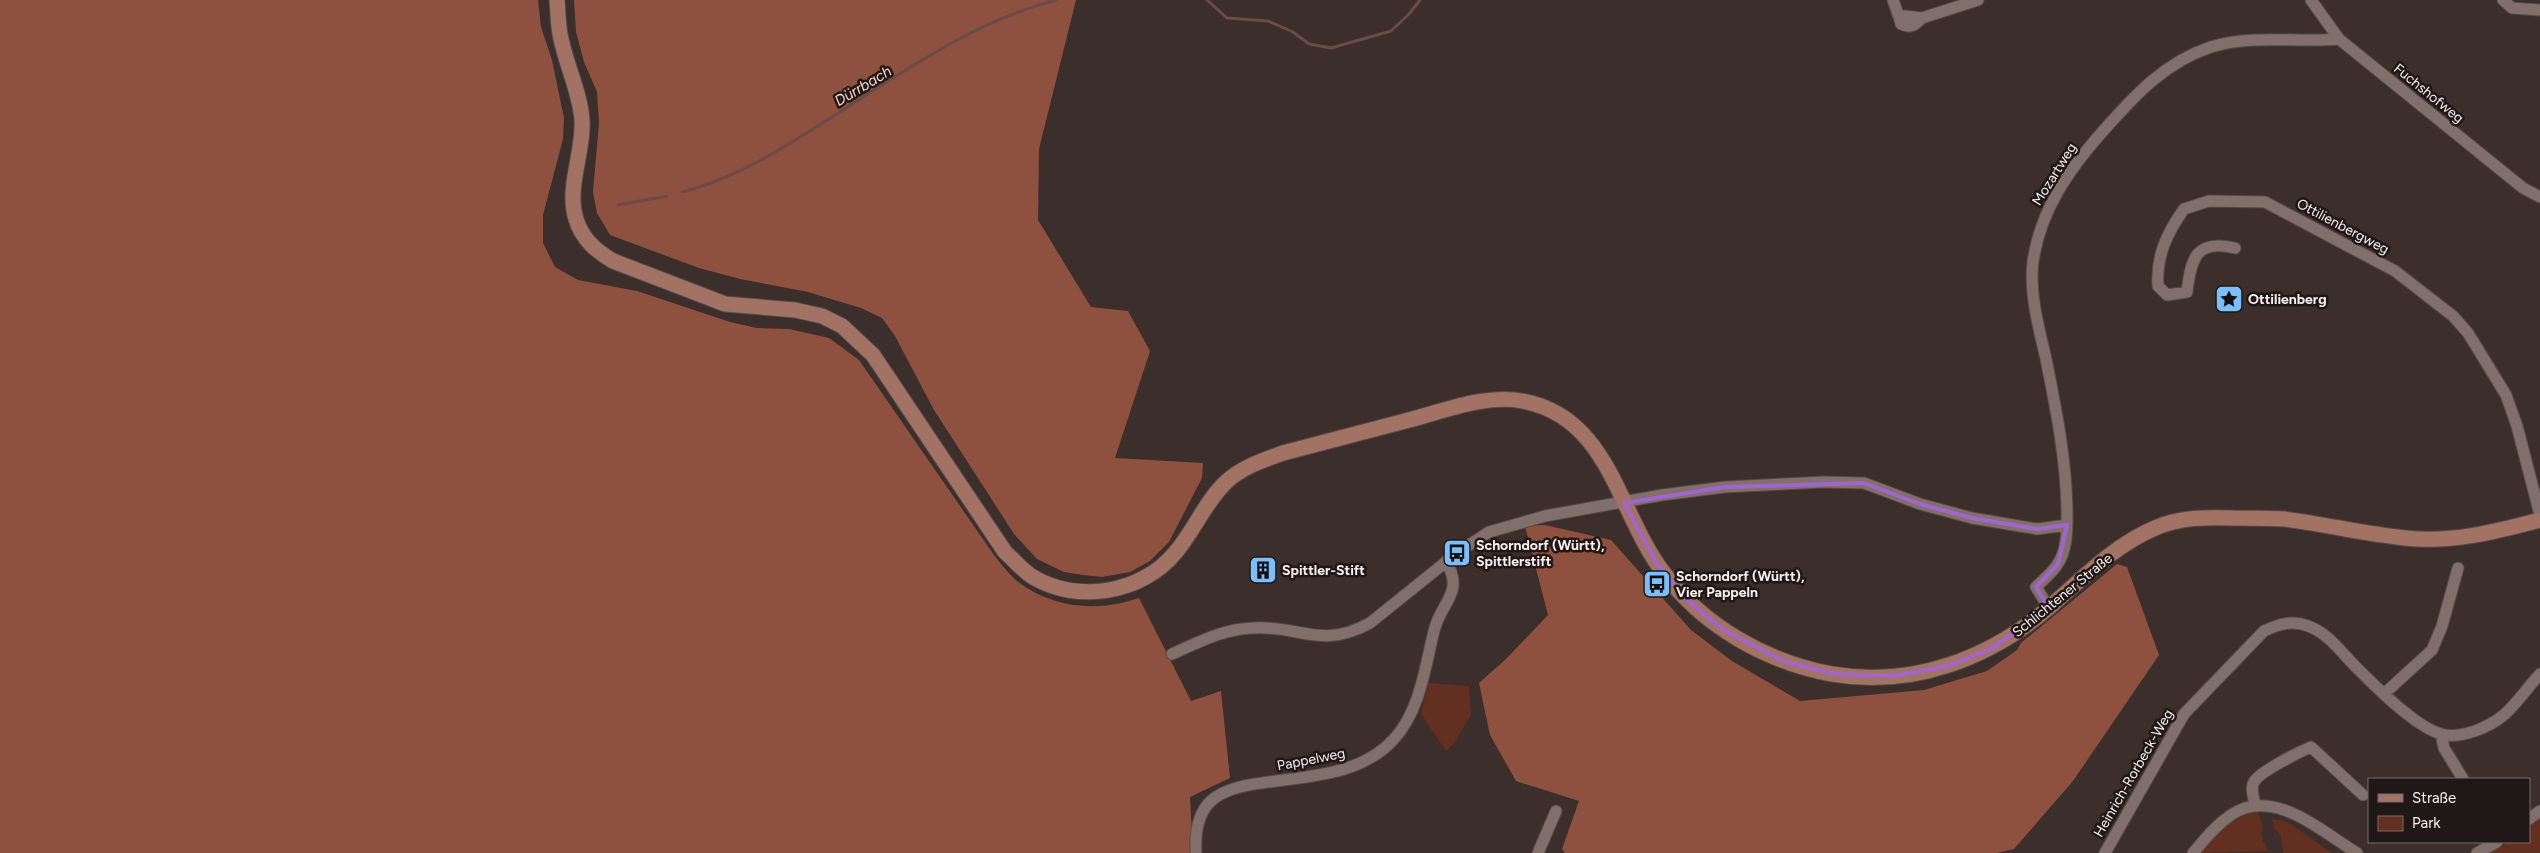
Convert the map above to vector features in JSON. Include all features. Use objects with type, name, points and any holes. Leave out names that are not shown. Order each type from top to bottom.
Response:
[{"type":"main road","name":"Schlichtener Straße","points":[[556,0],[560,35],[582,120],[582,143],[573,198],[576,219],[584,236],[596,251],[613,261],[725,304],[795,310],[822,316],[842,326],[873,354],[1005,552],[1033,577],[1052,586],[1078,592],[1103,591],[1132,585],[1152,573],[1175,554],[1226,482],[1252,465],[1284,453],[1486,401],[1521,400],[1560,415],[1573,424],[1600,453],[1657,564],[1694,606],[1724,631],[1754,648],[1786,662],[1835,674],[1867,677],[1922,673],[1969,659],[2010,638],[2049,608],[2121,546],[2156,527],[2180,520],[2209,517],[2282,519],[2406,538],[2446,540],[2467,538],[2540,520]]},
{"type":"street","points":[[1893,0],[1900,17],[1922,18],[1978,0]]},
{"type":"street","name":"Fuchshofweg","points":[[2311,0],[2339,39],[2523,188],[2540,197]]},
{"type":"street","points":[[2503,0],[2512,8],[2540,10]]},
{"type":"street","name":"Mozartweg","points":[[2049,608],[2036,587],[2058,564],[2064,547],[2067,525],[2062,438],[2034,296],[2033,263],[2040,227],[2052,200],[2080,157],[2158,74],[2210,47],[2242,40],[2315,41],[2339,39]]},
{"type":"street","name":"Ottilienbergweg","points":[[2235,248],[2219,245],[2206,247],[2198,252],[2189,276],[2187,292],[2167,295],[2158,286],[2157,268],[2167,234],[2184,208],[2209,201],[2265,202],[2395,271],[2453,316],[2468,333],[2506,395],[2517,426],[2540,515]]},
{"type":"street","points":[[1172,654],[1220,633],[1240,629],[1263,627],[1336,637],[1370,623],[1446,561],[1489,532],[1545,516],[1662,495],[1725,487],[1857,482],[1920,504],[1972,518],[2037,530],[2067,525]]},
{"type":"street","name":"Pappelweg","points":[[1196,853],[1198,824],[1204,810],[1212,800],[1244,786],[1336,772],[1354,766],[1382,750],[1393,741],[1406,724],[1413,710],[1436,624],[1455,586],[1452,571],[1446,561]]},
{"type":"street","points":[[2385,693],[2432,650],[2442,626],[2458,568]]},
{"type":"street","name":"Heinrich-Rorbeck-Weg","points":[[2105,853],[2184,714],[2264,631],[2278,624],[2293,622],[2323,633],[2411,717],[2441,734]]},
{"type":"street","points":[[2462,778],[2444,748],[2441,734],[2459,734],[2481,729],[2496,720],[2504,715],[2540,674]]},
{"type":"street","points":[[2255,805],[2252,787],[2254,780],[2290,757],[2311,747],[2363,795]]},
{"type":"street","points":[[2193,853],[2213,829],[2233,813],[2255,805],[2288,810],[2357,853]]},
{"type":"street","points":[[1538,853],[1556,812]]},
{"type":"street","points":[[2477,853],[2495,843]]},
{"type":"highlighted area","points":[[1864,483],[1920,504],[1972,518],[2037,529],[2067,525],[2058,564],[2036,587],[2049,608],[1991,649],[1948,666],[1893,676],[1835,674],[1786,662],[1725,631],[1689,602],[1657,564],[1624,503],[1725,487]]},
{"type":"green space","points":[[1428,683],[1469,686],[1471,715],[1455,742],[1446,751],[1421,714]]},
{"type":"green space","points":[[2258,813],[2264,830],[2261,832],[2267,851],[2199,853],[2223,829],[2243,816]]},
{"type":"green space","points":[[2272,819],[2288,822],[2332,853],[2283,853],[2281,836],[2274,828]]},
{"type":"green space","points":[[2540,819],[2540,853],[2490,853],[2507,843],[2530,843],[2530,826]]},
{"type":"shaded area","points":[[0,0],[538,0],[541,27],[552,60],[564,118],[563,139],[543,215],[543,243],[555,267],[578,280],[637,291],[730,322],[757,328],[789,329],[829,338],[859,360],[994,555],[1017,581],[1045,597],[1076,605],[1108,605],[1139,598],[1191,701],[1221,691],[1230,778],[1190,797],[1193,853],[0,853]]},
{"type":"shaded area","points":[[574,0],[1076,0],[1039,149],[1038,220],[1091,307],[1128,311],[1150,351],[1115,458],[1203,463],[1202,478],[1169,542],[1150,561],[1130,572],[1102,577],[1064,572],[1037,559],[1014,534],[934,410],[895,336],[882,318],[861,308],[808,292],[740,279],[699,268],[610,235],[597,213],[593,192],[599,123],[597,92],[584,62],[576,32]]},
{"type":"shaded area","points":[[1545,525],[1611,540],[1691,630],[1732,661],[1800,701],[1924,690],[1987,671],[2017,650],[2021,643],[2117,564],[2127,567],[2159,655],[2073,781],[2014,849],[1997,853],[1565,853],[1562,849],[1579,801],[1516,781],[1490,735],[1479,683],[1506,659],[1548,615],[1525,526]]},
{"type":"waterway","name":"Dürrbach","points":[[682,192],[714,182],[761,160],[791,143],[895,76],[957,40],[989,24],[1056,0]]},
{"type":"waterway","name":"Dürrbach","points":[[1207,0],[1227,18],[1268,21],[1293,32],[1309,44],[1331,48],[1391,31],[1409,14],[1420,0]]},
{"type":"waterway","name":"Dürrbach","points":[[618,205],[667,196]]},
{"type":"place","name":"Ottilienberg","points":[[2229,299]]},
{"type":"place","name":"Schorndorf (Württ), Spittlerstift","points":[[1457,553]]},
{"type":"place","name":"Spittler-Stift","points":[[1263,570]]},
{"type":"place","name":"Schorndorf (Württ), Vier Pappeln","points":[[1657,584]]}]
